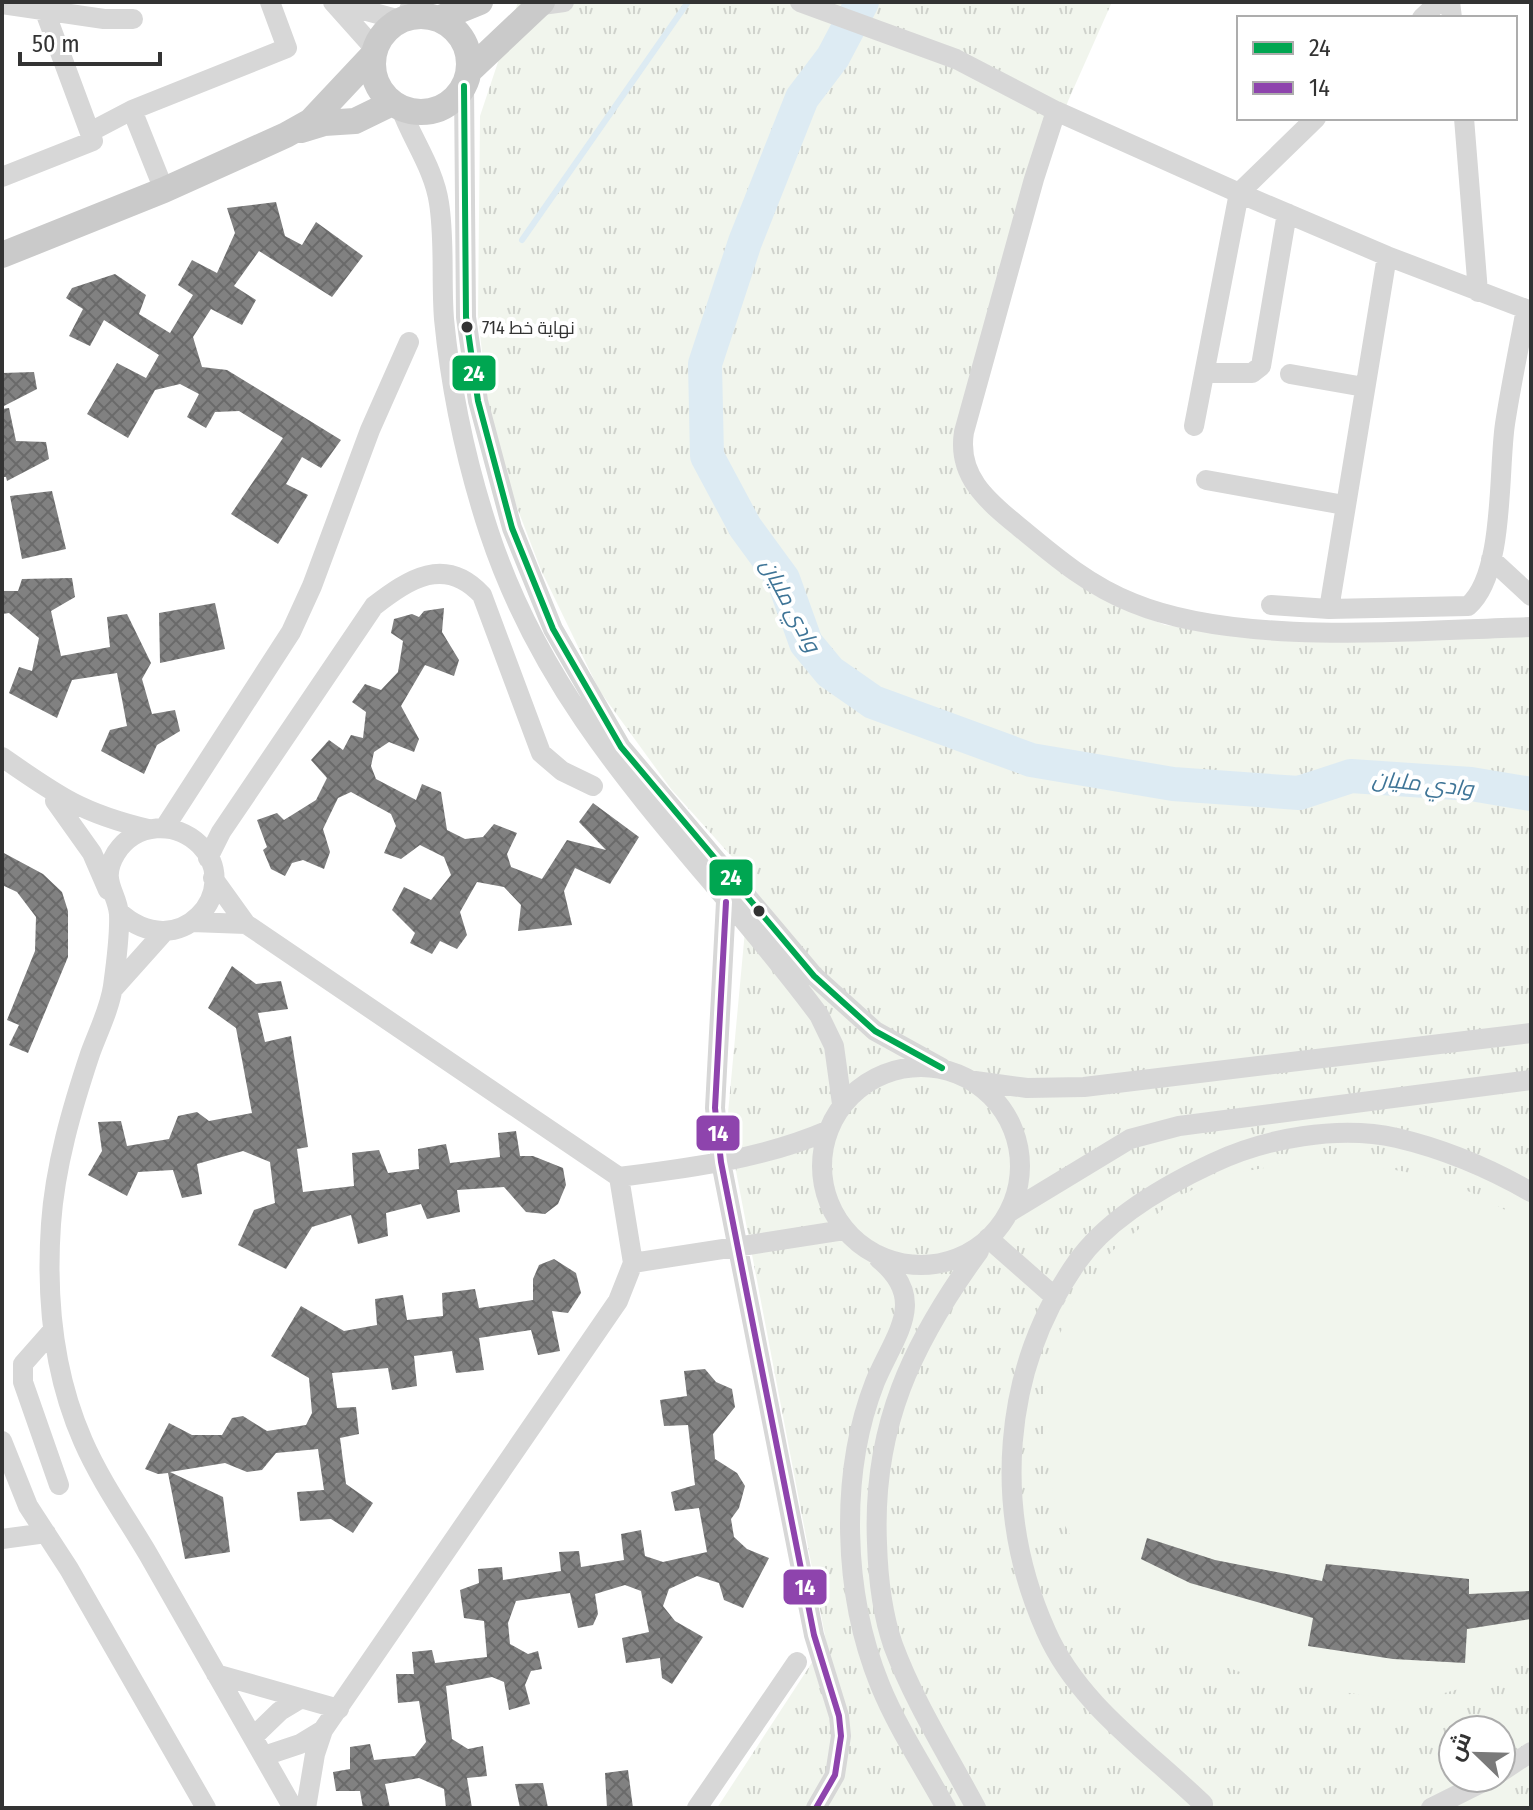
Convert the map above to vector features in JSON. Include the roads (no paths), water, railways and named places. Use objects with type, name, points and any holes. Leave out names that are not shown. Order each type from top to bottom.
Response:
[{"type":"main road","points":[[2,255],[164,190],[286,135],[311,121],[374,52],[389,27],[406,13],[448,15],[480,2]]},
{"type":"main road","points":[[286,135],[324,123],[355,121],[396,106],[430,112],[456,98],[467,78],[538,4]]},
{"type":"main road","points":[[448,15],[465,44],[467,78]]},
{"type":"main road","points":[[374,52],[376,82],[396,106]]},
{"type":"street","points":[[2,177],[91,136],[132,110],[287,48],[270,2]]},
{"type":"street","points":[[334,2],[406,13]]},
{"type":"street","points":[[334,2],[374,52]]},
{"type":"street","points":[[538,4],[564,2]]},
{"type":"street","points":[[800,2],[956,59],[1056,111],[1239,193],[1387,256],[1528,310],[1504,426],[1491,559],[1481,591],[1468,606],[1329,609],[1271,605]]},
{"type":"street","points":[[1424,16],[1439,2]]},
{"type":"street","points":[[2,4],[49,6],[104,19],[133,19]]},
{"type":"street","points":[[49,6],[91,136]]},
{"type":"street","points":[[467,78],[466,317],[478,401],[512,528],[553,629],[621,747],[814,976],[875,1031],[942,1068],[974,1081],[1027,1088],[1084,1087],[1531,1033]]},
{"type":"street","points":[[396,106],[432,174],[439,204],[444,318],[455,408],[476,490],[510,586],[541,650],[601,748],[819,1015],[834,1046],[842,1104]]},
{"type":"street","points":[[132,110],[164,190]]},
{"type":"street","points":[[1056,111],[1034,179],[964,432],[962,460],[985,495],[1042,546],[1101,588],[1167,615],[1271,629],[1531,627]]},
{"type":"street","points":[[1194,426],[1239,193],[1314,120]]},
{"type":"street","points":[[1464,120],[1478,292]]},
{"type":"street","points":[[1204,373],[1252,373],[1261,366],[1287,213]]},
{"type":"street","points":[[1329,609],[1387,256]]},
{"type":"street","points":[[293,1808],[83,1441],[53,1330],[48,1269],[62,1151],[113,989],[114,902],[109,872],[116,853],[130,838],[157,828],[291,632],[312,586],[364,445],[409,342]]},
{"type":"street","points":[[1290,374],[1364,387]]},
{"type":"street","points":[[1206,480],[1344,505]]},
{"type":"street","points":[[1491,559],[1531,596]]},
{"type":"street","points":[[192,922],[206,907],[210,868],[221,832],[374,606],[407,580],[433,573],[468,580],[482,595],[541,753],[562,771],[593,786]]},
{"type":"street","points":[[2,757],[42,786],[91,814],[188,835],[203,849],[210,868],[246,924],[619,1177],[721,1162],[798,1144],[827,1131]]},
{"type":"street","points":[[42,786],[81,836],[114,902],[134,926],[164,932],[192,922],[246,924]]},
{"type":"street","points":[[726,902],[715,1108],[721,1162],[814,1635],[839,1716],[841,1736],[835,1775],[816,1808]]},
{"type":"street","points":[[113,989],[164,932]]},
{"type":"street","points":[[942,1068],[905,1067],[870,1079],[842,1104],[827,1131],[821,1165],[827,1199],[844,1230],[897,1274],[906,1299],[905,1310],[861,1424],[853,1472],[852,1563],[858,1610],[880,1687],[946,1808]]},
{"type":"street","points":[[1008,1213],[1118,1145],[1179,1126],[1531,1080]]},
{"type":"street","points":[[974,1081],[996,1100],[1012,1126],[1020,1155],[1018,1185],[1008,1213],[945,1297],[913,1356],[895,1399],[877,1477],[876,1520],[878,1564],[892,1643],[976,1808]]},
{"type":"street","points":[[1202,1808],[1203,1804],[1092,1701],[1046,1633],[1031,1592],[1013,1517],[1010,1434],[1034,1345],[1056,1298],[1078,1260],[1137,1207],[1188,1174],[1243,1149],[1337,1134],[1394,1137],[1464,1158],[1531,1192]]},
{"type":"street","points":[[306,1808],[315,1754],[323,1730],[618,1301],[633,1263],[619,1177]]},
{"type":"street","points":[[633,1263],[844,1230]]},
{"type":"street","points":[[988,1239],[1056,1298]]},
{"type":"street","points":[[870,1252],[899,1263],[930,1265],[960,1257],[988,1239]]},
{"type":"street","points":[[53,1330],[23,1364],[23,1382],[59,1485]]},
{"type":"street","points":[[2,1441],[28,1506],[206,1808]]},
{"type":"street","points":[[2,1539],[46,1533]]},
{"type":"street","points":[[697,1808],[797,1662]]},
{"type":"street","points":[[216,1674],[339,1709]]},
{"type":"street","points":[[253,1737],[280,1711],[300,1699]]},
{"type":"street","points":[[264,1756],[300,1744],[323,1730]]},
{"type":"street","points":[[1431,1808],[1459,1794]]},
{"type":"waterway","points":[[522,240],[688,2]]},
{"type":"waterway","name":"وادي مليان","points":[[862,2],[833,57],[802,98],[745,242],[705,364],[707,456],[745,527],[783,579],[806,643],[830,672],[873,702],[1031,760],[1173,784],[1299,793],[1351,776],[1471,784],[1531,794]]},
{"type":"place","name":"نهاية خط 714","points":[[467,327]]}]
